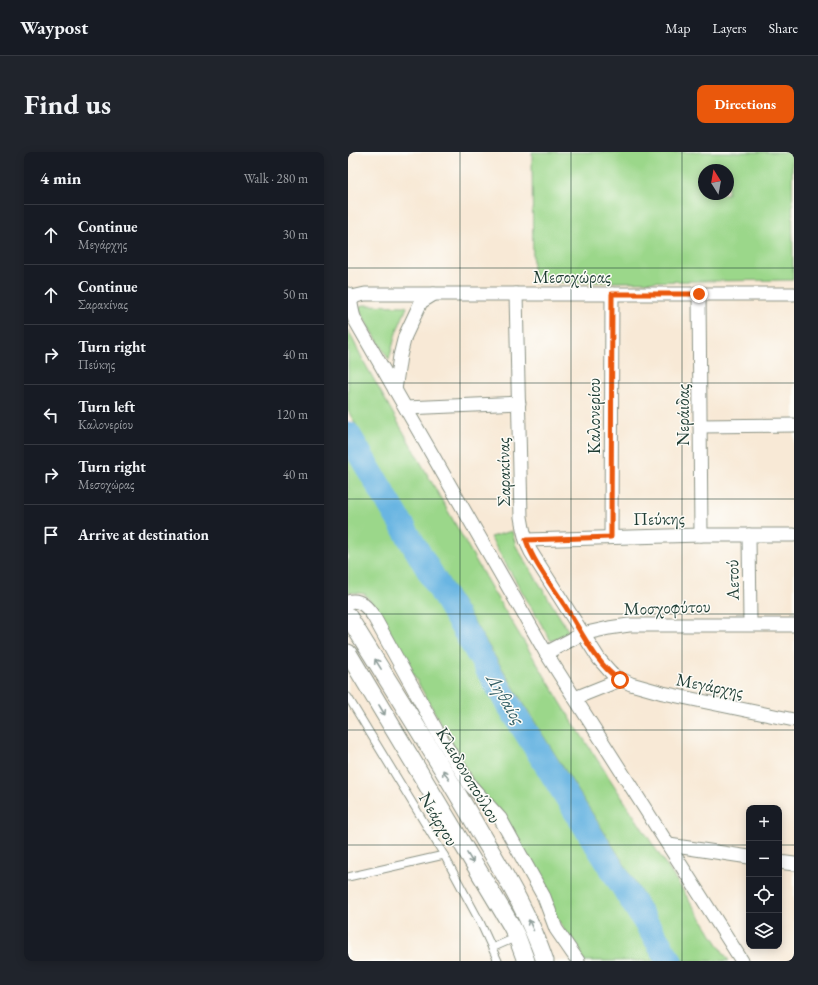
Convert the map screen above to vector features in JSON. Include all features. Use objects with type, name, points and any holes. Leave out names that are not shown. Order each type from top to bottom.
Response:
[{"type":"street","name":"Μεσοχώρας","points":[[350,297],[362,294],[794,294]]},
{"type":"street","points":[[395,390],[400,356],[407,330],[421,302],[435,294]]},
{"type":"street","name":"Σαρακίνας","points":[[516,294],[521,517],[526,540],[542,570],[582,634]]},
{"type":"street","name":"Καλονερίου","points":[[611,537],[612,294]]},
{"type":"street","name":"Νεράιδας","points":[[699,294],[701,535]]},
{"type":"street","points":[[794,294],[794,300]]},
{"type":"street","points":[[350,297],[350,306],[354,316],[546,653],[742,961]]},
{"type":"street","points":[[406,408],[519,403]]},
{"type":"street","points":[[700,426],[794,424]]},
{"type":"street","name":"Πεύκης","points":[[526,540],[701,535],[794,535]]},
{"type":"street","name":"Αετού","points":[[749,535],[750,624]]},
{"type":"street","points":[[348,602],[359,602],[367,607],[374,617],[435,727],[465,791],[500,818],[544,897],[556,930],[578,961]]},
{"type":"street","name":"Κλειδονοπούλου","points":[[348,616],[465,791],[524,909],[545,961]]},
{"type":"street","name":"Μοσχοφύτου","points":[[546,653],[582,634],[630,625],[794,625]]},
{"type":"street","name":"Μεγάρχης","points":[[582,634],[606,668],[620,680],[662,693],[794,720]]},
{"type":"street","points":[[348,653],[517,937],[526,961]]},
{"type":"street","points":[[575,698],[620,680]]},
{"type":"street","points":[[669,845],[746,857]]},
{"type":"street","points":[[782,862],[794,864]]},
{"type":"lane","name":"Νεάρχου","points":[[348,697],[444,855],[498,961]]},
{"type":"lane","points":[[348,877],[444,855]]},
{"type":"lane","points":[[492,948],[517,937]]},
{"type":"green space","points":[[532,152],[792,152],[793,280],[533,283]]},
{"type":"green space","points":[[360,306],[407,307],[396,333],[389,360],[359,309]]},
{"type":"green space","points":[[348,330],[364,362],[493,591],[572,721],[729,961],[683,961],[409,515],[348,411]]},
{"type":"green space","points":[[348,455],[537,770],[656,961],[583,961],[472,779],[384,622],[365,594],[348,592]]},
{"type":"green space","points":[[512,531],[516,546],[569,632],[551,641],[490,537]]},
{"type":"waterway","name":"Ληθαίος","points":[[348,434],[507,702],[670,961]]},
{"type":"route","points":[[620,680],[606,668],[582,634],[545,576],[527,545],[526,540],[611,537],[612,294],[699,294]]}]
